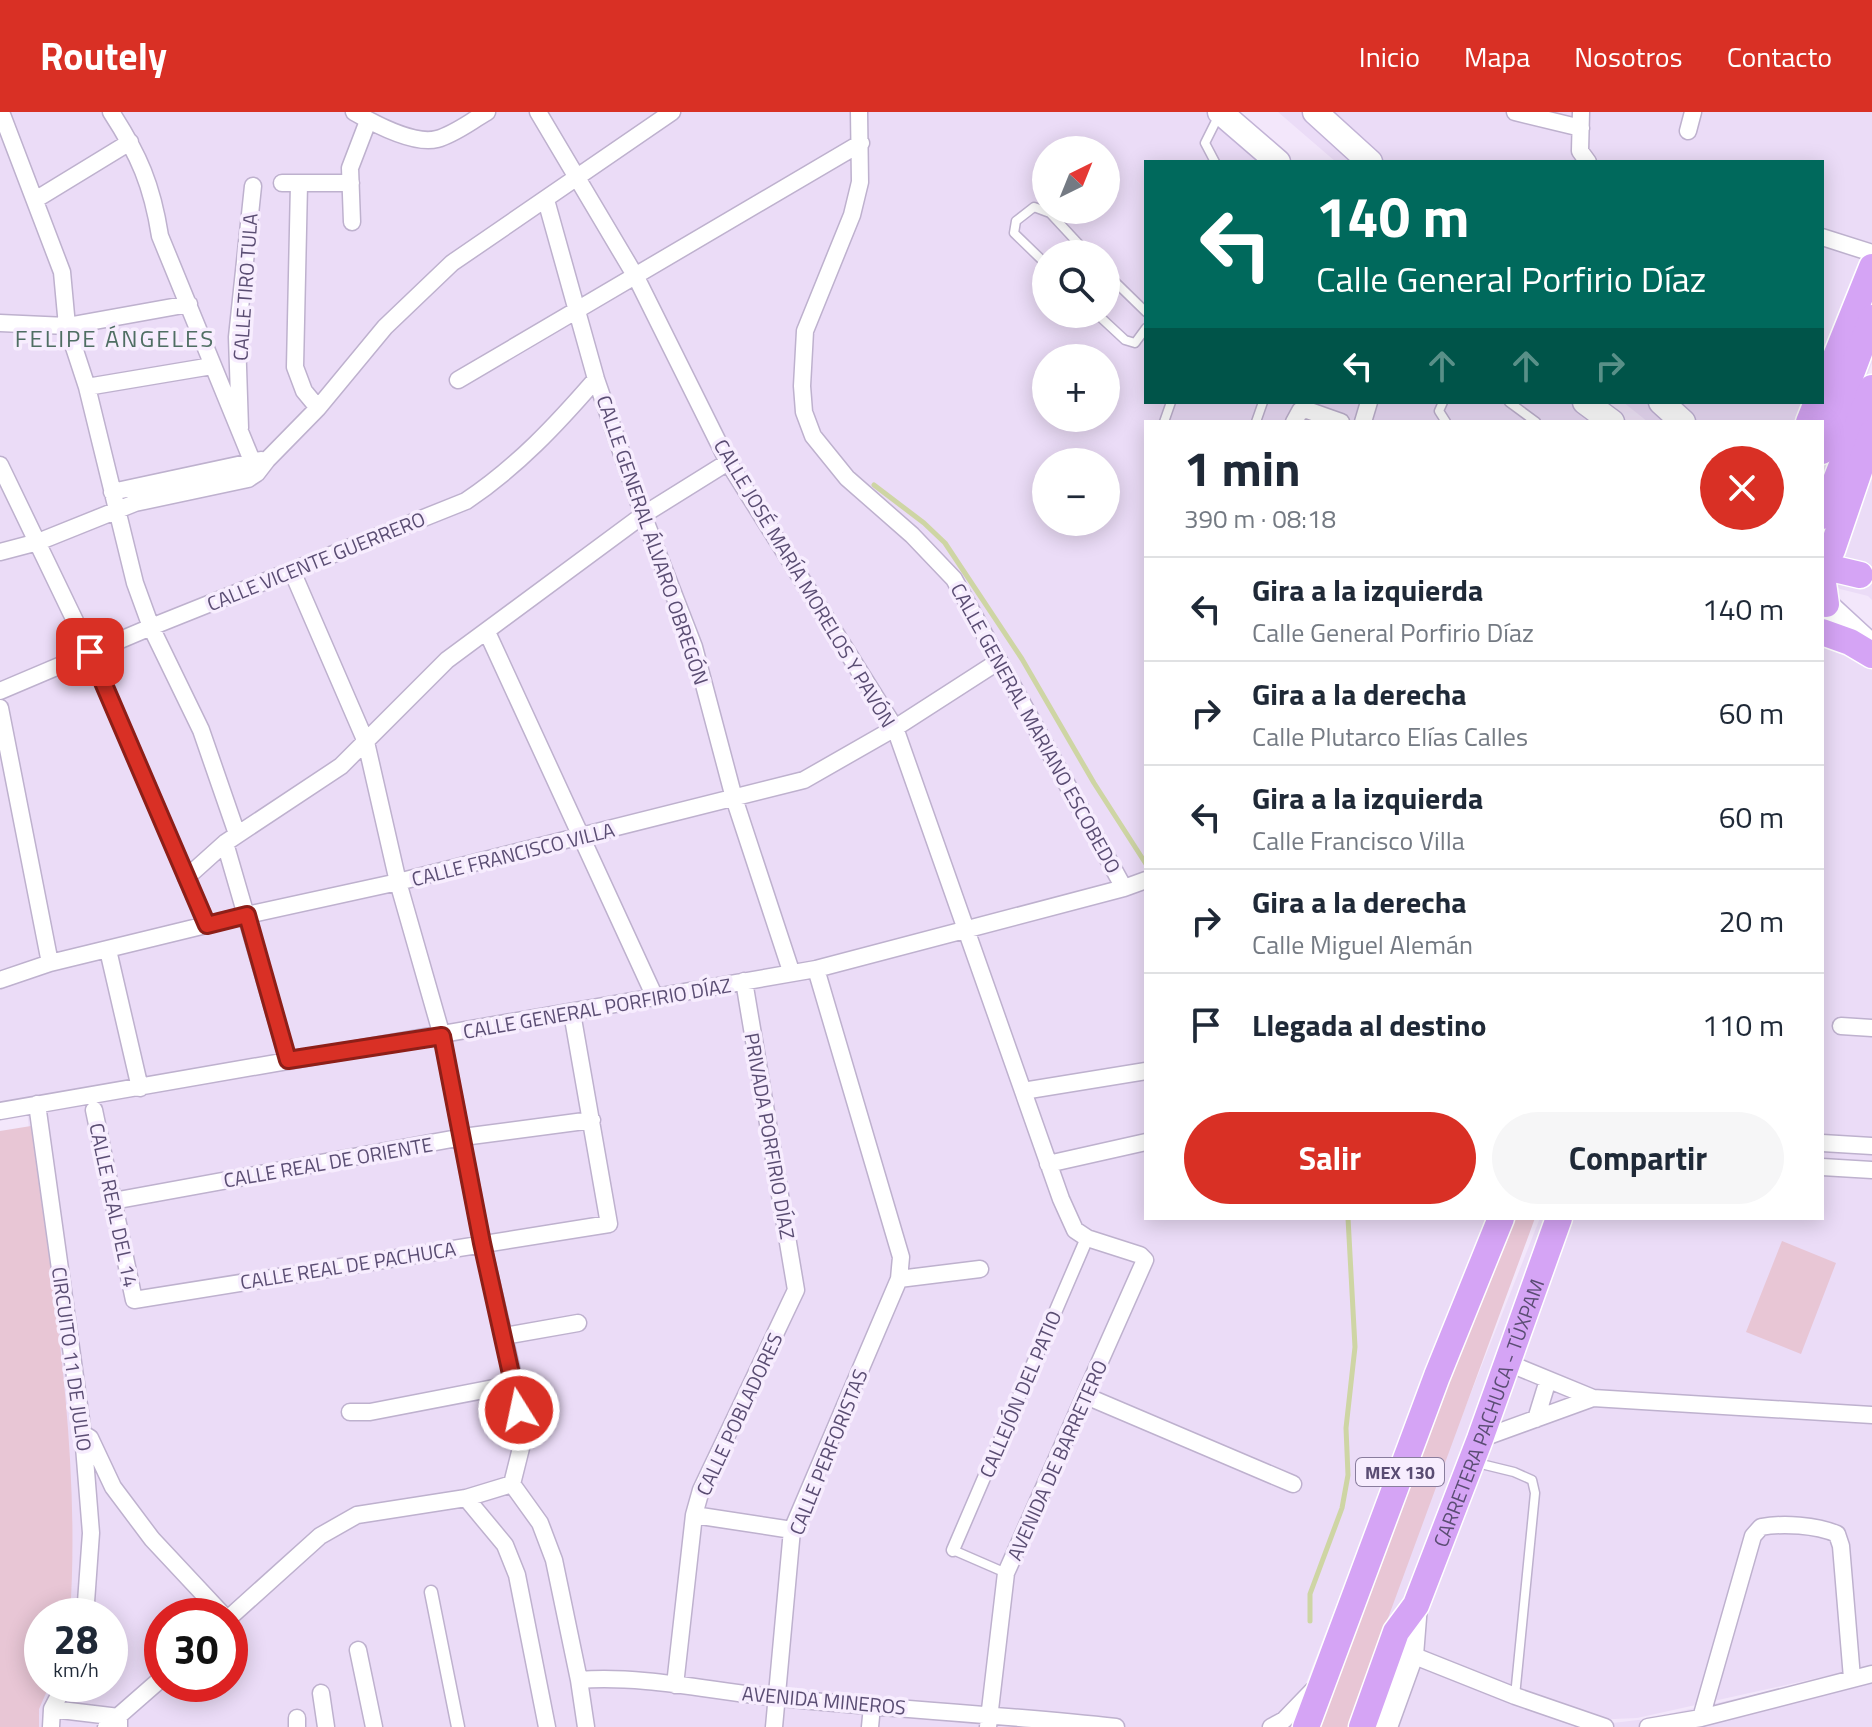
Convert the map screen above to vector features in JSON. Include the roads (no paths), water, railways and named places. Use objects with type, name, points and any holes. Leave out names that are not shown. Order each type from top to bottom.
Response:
[{"type":"main road","points":[[1220,112],[1276,160]]},
{"type":"main road","points":[[1244,112],[1289,160]]},
{"type":"main road","points":[[1315,112],[1368,160]]},
{"type":"main road","points":[[1337,112],[1389,160]]},
{"type":"main road","points":[[1824,386],[1872,267]]},
{"type":"main road","points":[[1824,446],[1872,318]]},
{"type":"main road","points":[[1866,580],[1825,552],[1865,444],[1872,388]]},
{"type":"main road","points":[[1588,404],[1609,420]]},
{"type":"main road","points":[[1663,404],[1681,420]]},
{"type":"main road","points":[[1824,513],[1865,444]]},
{"type":"main road","points":[[1825,611],[1838,580],[1846,576],[1866,580]]},
{"type":"main road","points":[[1825,611],[1872,647]]},
{"type":"main road","points":[[1825,611],[1850,642],[1872,655]]},
{"type":"main road","name":"MEX 130","points":[[1306,1727],[1437,1376],[1500,1220]]},
{"type":"main road","name":"CARRETERA PACHUCA - TÚXPAM","points":[[1362,1727],[1396,1632],[1416,1605],[1476,1450],[1558,1220]]},
{"type":"street","points":[[1,112],[62,272],[67,326],[87,387],[135,583],[151,627],[201,730],[231,838],[247,915],[288,1060]]},
{"type":"street","points":[[111,112],[130,142],[153,195],[160,236],[240,436],[258,465]]},
{"type":"street","points":[[352,222],[350,168],[361,116],[418,139],[434,140],[487,112]]},
{"type":"street","points":[[538,112],[577,179]]},
{"type":"street","points":[[112,492],[248,479],[258,465],[318,408],[385,327],[452,263],[672,112]]},
{"type":"street","name":"CALLE GENERAL MARIANO ESCOBEDO","points":[[859,112],[860,182],[852,215],[805,331],[804,412],[813,436],[847,478],[912,535],[954,579],[999,661],[1135,884]]},
{"type":"street","points":[[1515,112],[1581,120],[1580,151],[1587,160]]},
{"type":"street","points":[[1688,131],[1693,112]]},
{"type":"street","points":[[35,200],[130,142]]},
{"type":"street","points":[[458,380],[861,143]]},
{"type":"street","name":"CALLE JOSÉ MARÍA MORELOS Y PAVÓN","points":[[577,179],[636,277],[728,462],[895,728],[1048,1164],[1081,1234]]},
{"type":"street","points":[[318,408],[304,391],[295,367],[290,184],[351,183]]},
{"type":"street","name":"CALLE TIRO TULA","points":[[240,436],[237,337],[253,186]]},
{"type":"street","name":"CALLE GENERAL ÁLVARO OBREGÓN","points":[[546,200],[596,379],[643,515],[694,647],[734,798],[791,971]]},
{"type":"street","points":[[1824,238],[1872,253]]},
{"type":"street","points":[[0,323],[67,326],[189,304]]},
{"type":"street","points":[[87,387],[212,366]]},
{"type":"street","name":"CALLE VICENTE GUERRERO","points":[[0,691],[466,501],[494,482],[551,431],[596,379]]},
{"type":"street","points":[[1295,420],[1300,411],[1307,410],[1335,420]]},
{"type":"street","points":[[186,878],[231,838],[341,766],[447,660],[643,515],[728,462]]},
{"type":"street","points":[[0,465],[90,652],[207,925]]},
{"type":"street","points":[[0,552],[38,542],[191,484]]},
{"type":"street","points":[[292,571],[366,742],[398,882],[442,1036],[524,1436],[512,1484],[540,1523],[554,1560],[586,1727]]},
{"type":"street","points":[[487,632],[654,995]]},
{"type":"street","name":"CALLE FRANCISCO VILLA","points":[[0,980],[50,963],[581,838],[804,780],[895,728],[999,661]]},
{"type":"street","points":[[0,708],[50,963]]},
{"type":"street","name":"CALLE GENERAL PORFIRIO DÍAZ","points":[[0,1111],[816,969],[1135,884]]},
{"type":"street","points":[[108,950],[140,1088]]},
{"type":"street","points":[[816,969],[901,1257],[899,1279],[980,1269]]},
{"type":"street","name":"PRIVADA PORFIRIO DÍAZ","points":[[744,981],[796,1290]]},
{"type":"street","points":[[572,1013],[592,1120]]},
{"type":"street","points":[[1841,1026],[1872,1028]]},
{"type":"street","points":[[1023,1091],[1144,1071]]},
{"type":"street","name":"CIRCUITO 11 DE JULIO","points":[[37,1104],[83,1434],[91,1533],[86,1598]]},
{"type":"street","name":"CALLE REAL DEL 14","points":[[94,1110],[134,1300]]},
{"type":"street","name":"CALLE REAL DE ORIENTE","points":[[113,1201],[463,1137],[592,1120]]},
{"type":"street","name":"CALLE REAL DE PACHUCA","points":[[134,1300],[609,1224],[592,1120]]},
{"type":"street","points":[[1048,1164],[1144,1142]]},
{"type":"street","points":[[1824,1143],[1865,1146],[1865,1169],[1824,1167]]},
{"type":"street","name":"AVENIDA DE BARRETERO","points":[[988,1720],[1006,1573],[1145,1260],[1140,1255],[1081,1234]]},
{"type":"street","name":"CALLEJÓN DEL PATIO","points":[[953,1550],[1081,1234]]},
{"type":"street","name":"CALLE PERFORISTAS","points":[[774,1727],[792,1530],[899,1279]]},
{"type":"street","name":"CALLE POBLADORES","points":[[675,1685],[694,1515],[701,1490],[796,1290]]},
{"type":"street","points":[[504,1336],[578,1323]]},
{"type":"street","points":[[1508,1363],[1593,1398],[1872,1415]]},
{"type":"street","points":[[1536,1419],[1548,1380]]},
{"type":"street","points":[[350,1412],[370,1412],[515,1384]]},
{"type":"street","points":[[1086,1396],[1293,1484]]},
{"type":"street","points":[[1476,1450],[1536,1419],[1593,1398]]},
{"type":"street","points":[[83,1434],[90,1438],[113,1487],[152,1539],[207,1598]]},
{"type":"street","points":[[248,1601],[320,1536],[357,1515],[466,1498],[512,1484]]},
{"type":"street","points":[[466,1498],[505,1545],[517,1575],[547,1727]]},
{"type":"street","points":[[694,1515],[792,1530]]},
{"type":"street","points":[[1701,1718],[1753,1536],[1761,1527],[1826,1529],[1837,1534],[1841,1546],[1852,1678]]},
{"type":"street","points":[[431,1592],[458,1727]]},
{"type":"street","name":"CARRETERA PACHUCA - TÚXPAM","points":[[1386,1727],[1412,1655],[1416,1636],[1416,1605]]},
{"type":"street","points":[[358,1650],[374,1727]]},
{"type":"street","points":[[1412,1655],[1515,1696],[1605,1727]]},
{"type":"street","points":[[1648,1727],[1701,1718],[1872,1674]]},
{"type":"street","name":"AVENIDA MINEROS","points":[[579,1680],[600,1678],[675,1685],[988,1720],[1116,1727]]},
{"type":"street","points":[[1271,1727],[1300,1706],[1321,1680]]},
{"type":"street","points":[[321,1693],[326,1727]]},
{"type":"street","points":[[52,1709],[115,1724],[144,1696]]},
{"type":"street","points":[[51,1727],[56,1702]]},
{"type":"street","points":[[870,1727],[872,1706]]},
{"type":"lane","points":[[1214,160],[1205,143],[1220,112]]},
{"type":"lane","points":[[1032,250],[1014,233],[1016,221],[1034,207],[1050,213],[1075,240]]},
{"type":"lane","points":[[1120,287],[1144,310]]},
{"type":"lane","points":[[1112,328],[1125,340],[1135,343],[1144,331]]},
{"type":"lane","points":[[1512,404],[1533,420]]},
{"type":"lane","points":[[1476,1450],[1532,1480],[1535,1493],[1515,1696]]},
{"type":"lane","points":[[953,1550],[1006,1573]]},
{"type":"waterway","points":[[874,485],[945,543],[1022,659],[1094,783],[1144,861]]},
{"type":"waterway","points":[[1310,1621],[1310,1594],[1342,1508],[1348,1475],[1346,1428],[1355,1347],[1348,1220]]},
{"type":"district","name":"FELIPE ÁNGELES","points":[[115,338]]}]
